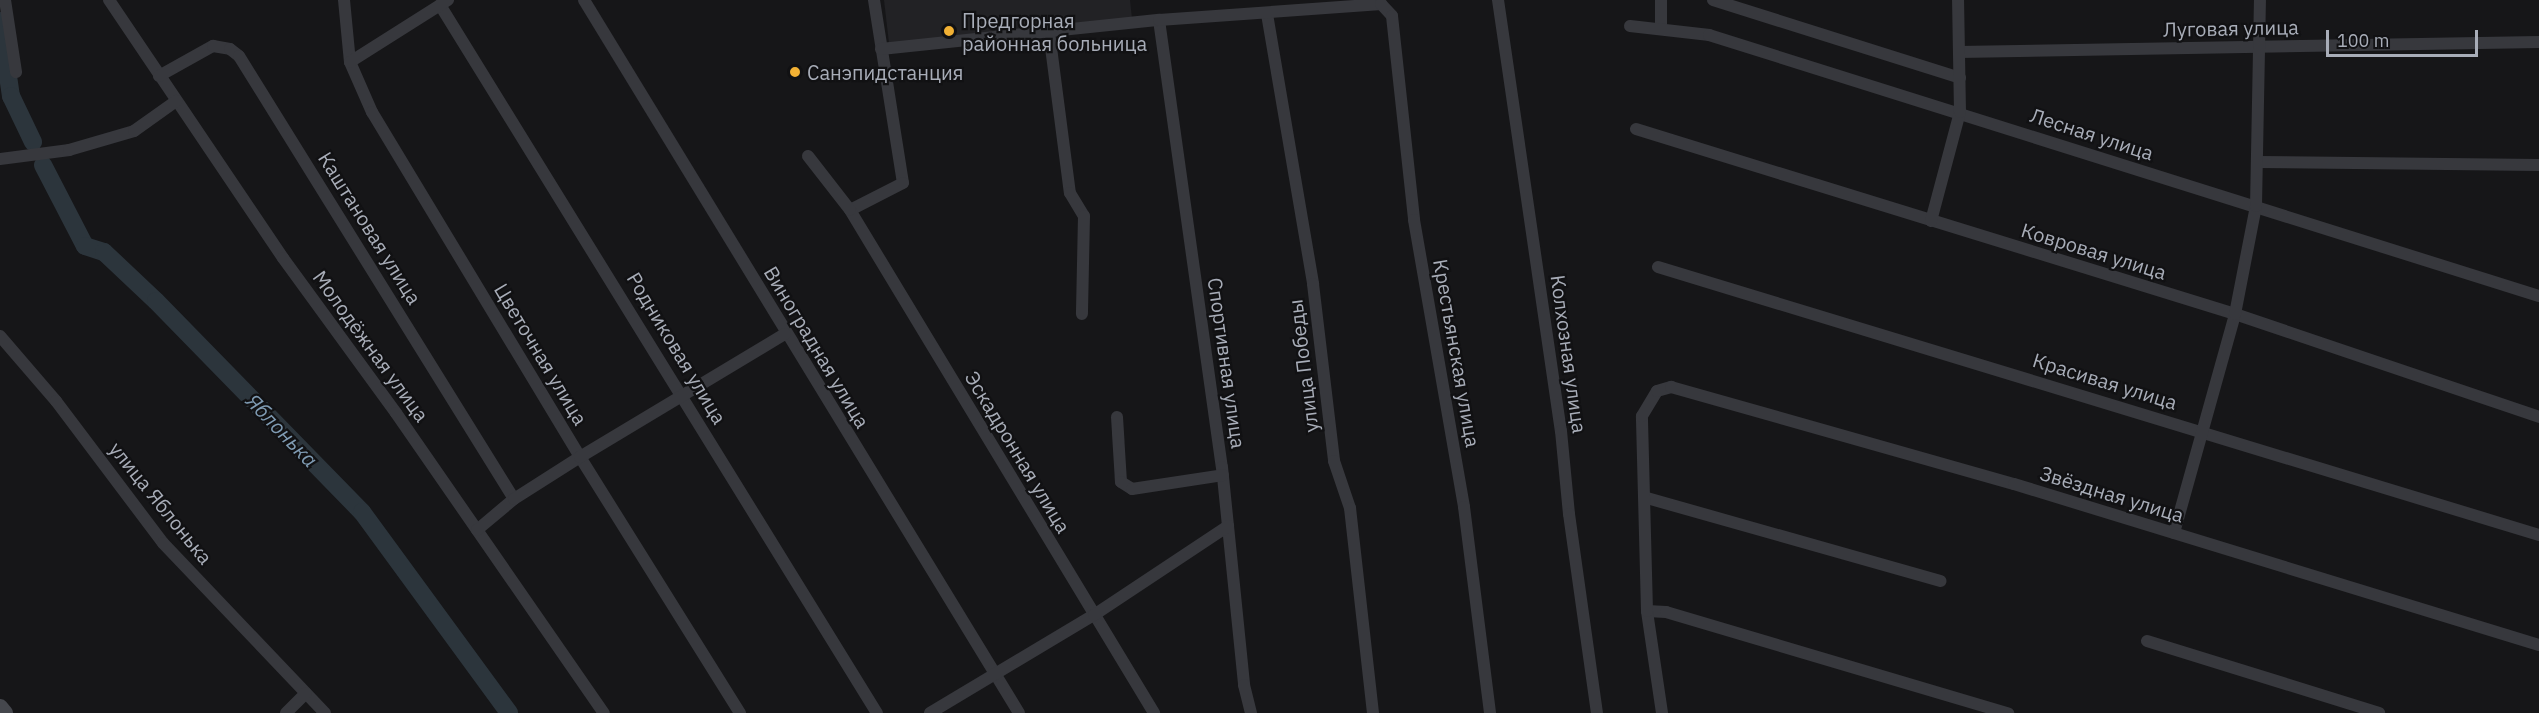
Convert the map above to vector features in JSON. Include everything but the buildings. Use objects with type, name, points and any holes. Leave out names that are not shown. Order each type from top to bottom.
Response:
[{"type":"main road","points":[[0,707],[5,713]]},
{"type":"street","points":[[5,0],[16,72]]},
{"type":"street","name":"Молодёжная улица","points":[[109,0],[176,101],[604,713]]},
{"type":"street","name":"Цветочная улица","points":[[344,0],[350,62],[372,112],[580,457],[740,713]]},
{"type":"street","name":"Виноградная улица","points":[[585,0],[785,334],[1019,713]]},
{"type":"street","points":[[850,210],[903,183],[874,0]]},
{"type":"street","name":"Колхозная улица","points":[[1498,0],[1561,431],[1569,514],[1598,713]]},
{"type":"street","points":[[1661,0],[1661,28]]},
{"type":"street","points":[[1713,0],[1960,78]]},
{"type":"street","points":[[1931,221],[1960,112],[1958,0]]},
{"type":"street","points":[[2174,533],[2235,314],[2256,206],[2260,0]]},
{"type":"street","points":[[350,62],[444,3]]},
{"type":"street","name":"Родниковая улица","points":[[444,3],[877,713]]},
{"type":"street","name":"Крестьянская улица","points":[[1267,14],[1381,3],[1392,16],[1414,220],[1464,507],[1490,713]]},
{"type":"street","points":[[880,49],[1159,20],[1267,14]]},
{"type":"street","name":"улица Победы","points":[[1267,14],[1313,284],[1334,461],[1350,508],[1373,713]]},
{"type":"street","name":"Спортивная улица","points":[[1159,20],[1223,475],[1244,685],[1251,713]]},
{"type":"street","name":"Лесная улица","points":[[1630,26],[1709,35],[1960,112],[2539,297]]},
{"type":"street","points":[[1049,32],[1070,193],[1084,216],[1082,314]]},
{"type":"street","name":"Луговая улица","points":[[1959,52],[2539,42]]},
{"type":"street","name":"Каштановая улица","points":[[159,76],[213,46],[230,49],[239,56],[514,499]]},
{"type":"street","points":[[0,159],[69,150],[134,131],[176,101]]},
{"type":"street","name":"Ковровая улица","points":[[1636,129],[2235,314],[2538,413]]},
{"type":"street","name":"Эскадронная улица","points":[[808,156],[850,210],[1154,713]]},
{"type":"street","points":[[2257,162],[2539,165]]},
{"type":"street","name":"Красивая улица","points":[[1658,267],[2539,535]]},
{"type":"street","points":[[477,530],[514,499],[580,457],[785,334]]},
{"type":"street","name":"улица Яблонька","points":[[0,336],[56,401],[163,543],[324,713]]},
{"type":"street","name":"Звёздная улица","points":[[1647,498],[1642,416],[1657,391],[1671,387],[2174,533],[2539,645]]},
{"type":"street","points":[[1117,417],[1121,482],[1132,489],[1223,475]]},
{"type":"street","points":[[1662,713],[1647,611],[1647,498],[1941,581]]},
{"type":"street","points":[[930,713],[1094,615],[1228,525]]},
{"type":"street","points":[[1647,611],[1666,612],[2008,713]]},
{"type":"street","points":[[2147,641],[2379,713]]},
{"type":"street","points":[[286,713],[306,693]]},
{"type":"shaded area","name":"Предгорная районная больница","points":[[884,0],[1130,0],[1132,19],[889,43]]},
{"type":"waterway","name":"Яблонька","points":[[0,21],[11,96],[33,142]]},
{"type":"waterway","name":"Яблонька","points":[[43,165],[85,246],[104,252],[156,301],[362,512],[509,713]]},
{"type":"place","name":"Предгорная районная больница","points":[[949,31]]},
{"type":"place","name":"Санэпидстанция","points":[[795,72]]}]
